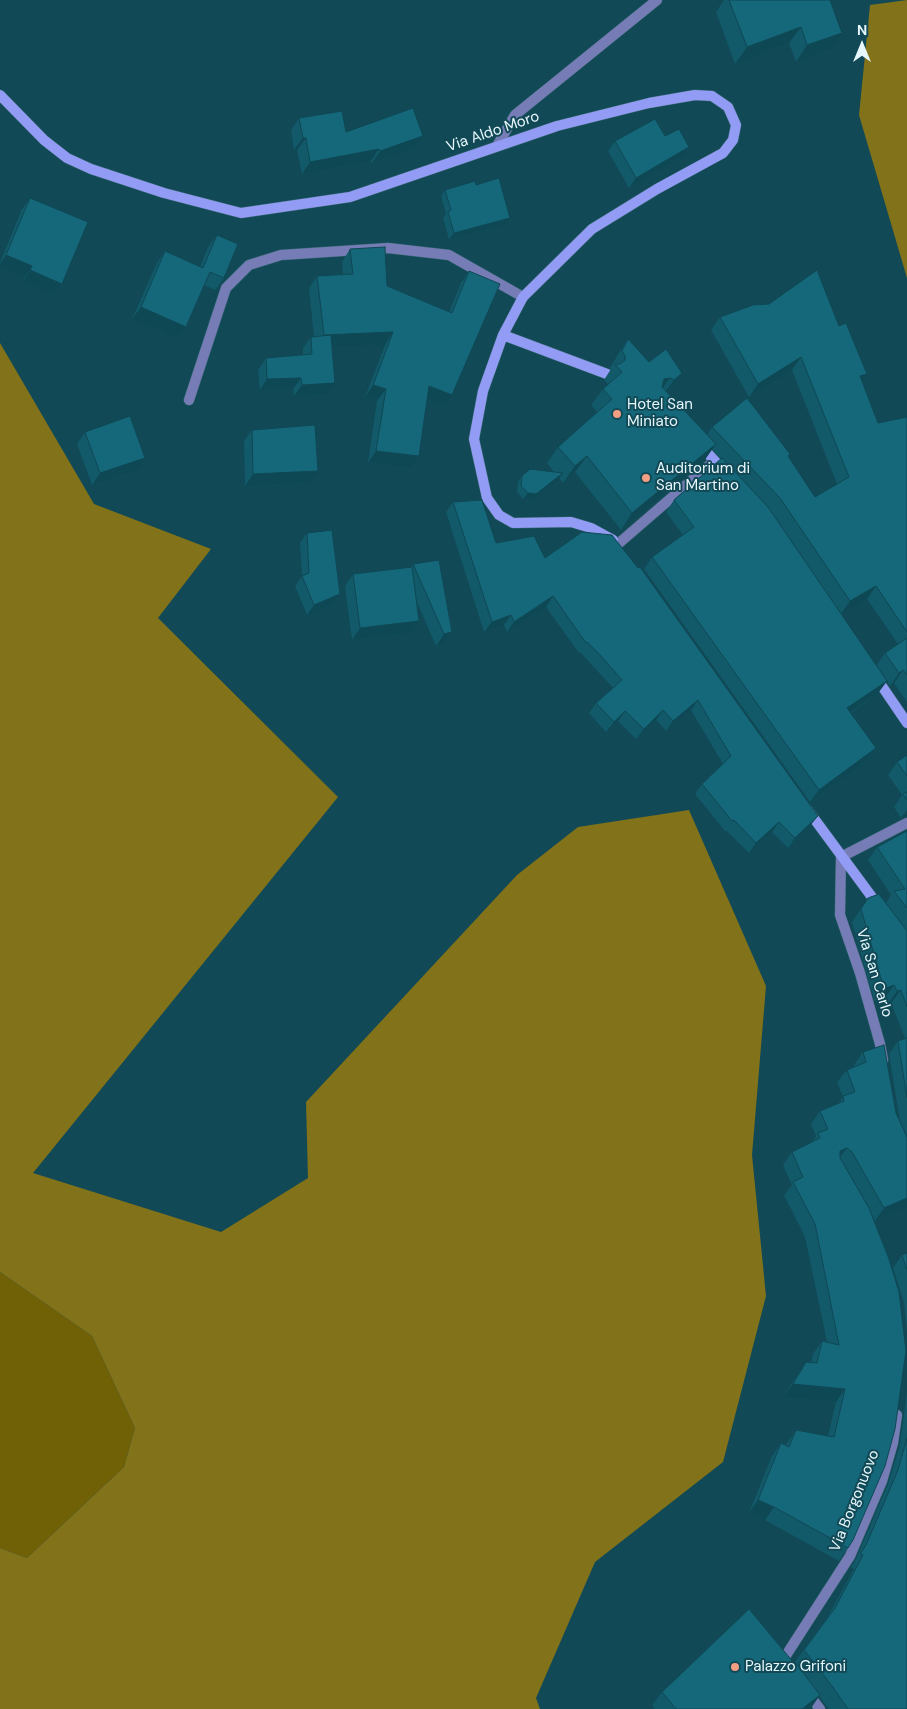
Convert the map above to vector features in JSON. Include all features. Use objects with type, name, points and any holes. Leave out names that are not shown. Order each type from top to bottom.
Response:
[{"type":"main road","name":"Via Aldo Moro","points":[[0,96],[44,140],[67,158],[91,169],[155,190],[241,213],[350,197],[557,126],[649,103],[695,95],[712,96],[728,107],[736,125],[733,140],[723,153],[657,189],[592,229],[523,297],[503,335],[483,391],[474,439],[486,498],[499,514],[512,523],[571,522],[591,528],[621,548]]},
{"type":"main road","points":[[503,335],[607,374]]},
{"type":"main road","points":[[695,440],[733,481]]},
{"type":"main road","points":[[869,667],[907,723]]},
{"type":"main road","points":[[801,801],[883,913]]},
{"type":"street","points":[[497,146],[514,115],[657,0]]},
{"type":"street","points":[[189,400],[226,288],[249,265],[281,255],[388,248],[449,255],[523,297]]},
{"type":"street","points":[[621,548],[714,460]]},
{"type":"street","points":[[841,857],[907,823]]},
{"type":"street","name":"Via San Carlo","points":[[841,857],[840,915],[860,973],[880,1044],[885,1070]]},
{"type":"street","name":"Via Borgonuovo","points":[[820,1709],[783,1660],[850,1556],[882,1481],[894,1442],[899,1403]]},
{"type":"shaded area","points":[[907,0],[907,278],[859,115],[870,5]]},
{"type":"shaded area","points":[[0,343],[94,504],[211,549],[158,618],[338,797],[33,1173],[221,1232],[308,1178],[306,1102],[517,875],[578,827],[689,810],[766,986],[752,1155],[766,1296],[723,1462],[595,1562],[536,1698],[540,1709],[0,1709],[0,1548],[27,1558],[124,1467],[135,1428],[92,1336],[0,1272]]},
{"type":"shaded area","points":[[0,1272],[92,1336],[135,1428],[124,1467],[27,1558],[0,1548]]},
{"type":"building","points":[[729,0],[830,0],[842,33],[807,45],[801,27],[747,47]]},
{"type":"building","points":[[413,108],[423,136],[380,151],[379,149],[310,162],[306,138],[303,138],[299,118],[342,111],[346,132]]},
{"type":"building","points":[[655,119],[665,136],[679,129],[689,147],[636,178],[615,141]]},
{"type":"building","points":[[499,178],[510,218],[454,233],[448,212],[451,210],[445,190],[475,181],[476,185]]},
{"type":"building","points":[[30,198],[88,222],[62,284],[30,270],[32,266],[6,255]]},
{"type":"building","points":[[217,235],[238,244],[224,278],[210,272],[186,327],[141,307],[165,251],[203,268]]},
{"type":"building","points":[[385,247],[387,286],[452,313],[469,271],[500,284],[452,395],[429,386],[419,456],[376,451],[386,389],[373,385],[393,332],[324,335],[317,276],[353,274],[350,249]]},
{"type":"building","points":[[817,270],[839,326],[846,323],[867,374],[860,376],[878,423],[907,417],[907,632],[876,586],[850,601],[780,498],[712,427],[747,398],[790,454],[788,456],[815,497],[849,477],[801,357],[758,384],[720,317],[753,305],[769,304]]},
{"type":"building","points":[[331,335],[335,383],[302,385],[301,378],[267,379],[266,358],[312,354],[311,337]]},
{"type":"building","points":[[628,339],[649,362],[666,349],[682,373],[674,380],[670,378],[664,379],[662,387],[716,444],[632,513],[587,456],[575,466],[558,447],[612,399],[603,389],[622,372],[615,364],[620,364],[625,360],[622,351]]},
{"type":"building","points":[[130,416],[145,458],[100,473],[85,432]]},
{"type":"building","points":[[315,425],[318,471],[253,474],[252,430]]},
{"type":"building","points":[[722,458],[768,507],[887,681],[847,708],[876,748],[819,790],[652,557],[694,527],[674,500]]},
{"type":"building","points":[[530,469],[563,473],[536,494],[528,493],[521,486],[522,476]]},
{"type":"building","points":[[482,500],[496,543],[534,536],[545,558],[582,532],[612,535],[638,568],[640,567],[818,816],[795,838],[779,822],[756,843],[734,820],[732,821],[702,784],[731,756],[698,700],[673,721],[663,710],[644,729],[625,711],[614,722],[596,703],[622,680],[601,656],[586,643],[553,596],[514,622],[511,615],[492,622],[453,502]]},
{"type":"building","points":[[332,530],[340,594],[314,605],[302,576],[309,573],[307,533]]},
{"type":"building","points":[[439,560],[452,632],[444,634],[413,564]]},
{"type":"building","points":[[412,567],[419,621],[360,628],[353,574]]},
{"type":"building","points":[[907,638],[907,675],[903,670],[899,673],[885,653]]},
{"type":"building","points":[[907,755],[907,776],[897,762]]},
{"type":"building","points":[[907,792],[907,800],[903,794]]},
{"type":"building","points":[[907,831],[907,908],[894,891],[905,889],[877,847]]},
{"type":"building","points":[[879,894],[907,931],[907,1007],[901,990],[897,991],[894,985],[884,989],[861,909],[868,898]]},
{"type":"building","points":[[907,1038],[907,1098],[898,1041]]},
{"type":"building","points":[[884,1045],[896,1113],[907,1137],[907,1198],[884,1208],[852,1152],[847,1148],[840,1151],[840,1158],[869,1208],[889,1259],[899,1292],[906,1351],[895,1429],[885,1466],[848,1548],[758,1500],[781,1443],[789,1447],[796,1430],[834,1437],[845,1389],[793,1384],[806,1362],[817,1363],[822,1341],[839,1345],[815,1224],[793,1182],[803,1177],[792,1152],[820,1138],[818,1133],[828,1129],[820,1111],[844,1101],[843,1096],[855,1092],[847,1070],[866,1062],[863,1052]]},
{"type":"building","points":[[907,1253],[907,1270],[902,1255]]},
{"type":"building","points":[[907,1438],[907,1709],[848,1709],[804,1650],[835,1608],[863,1555],[860,1554],[866,1545],[898,1470]]},
{"type":"building","name":"Palazzo Grifoni","points":[[749,1609],[795,1662],[820,1695],[802,1709],[676,1709],[662,1692]]},
{"type":"place","name":"Hotel San Miniato","points":[[617,414]]},
{"type":"place","name":"Auditorium di San Martino","points":[[646,478]]},
{"type":"place","name":"Palazzo Grifoni","points":[[735,1667]]}]
